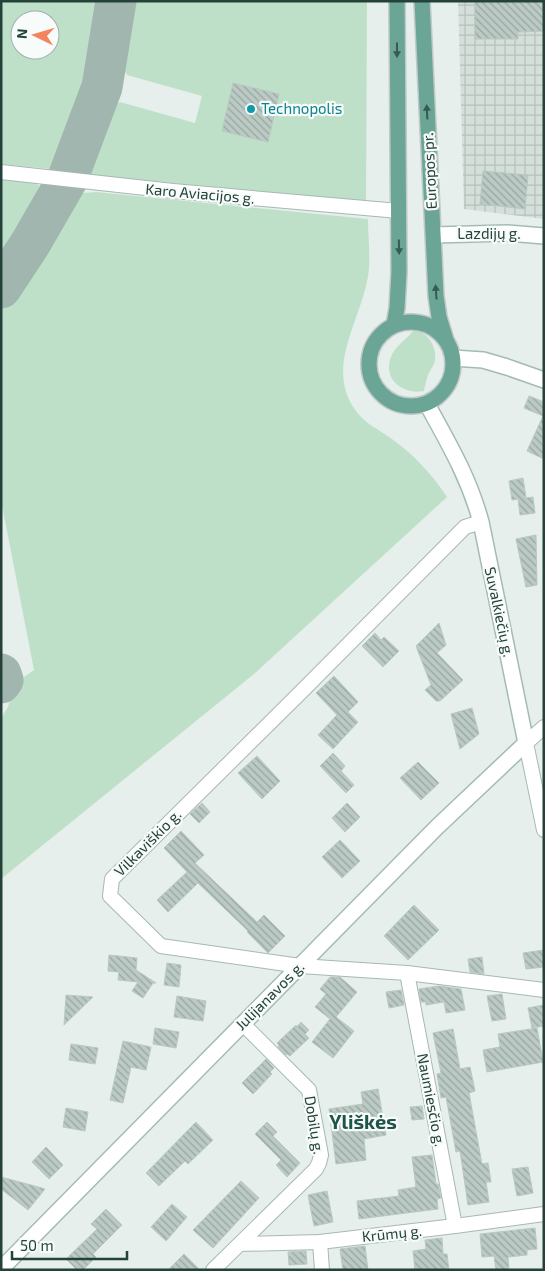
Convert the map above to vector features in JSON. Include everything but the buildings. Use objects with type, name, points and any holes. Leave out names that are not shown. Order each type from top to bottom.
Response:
[{"type":"main road","name":"Europos pr.","points":[[394,326],[399,272],[397,1]]},
{"type":"main road","name":"Europos pr.","points":[[422,1],[436,296],[439,317],[453,358]]},
{"type":"main road","name":"Lazdijų g.","points":[[434,235],[506,234],[544,236]]},
{"type":"main road","points":[[446,340],[435,330],[422,323],[408,322],[394,326],[380,335],[372,348],[368,364],[371,380],[380,394],[394,403],[409,407],[428,404],[439,396],[448,385],[453,372],[453,358],[483,360],[544,380]]},
{"type":"main road","name":"Suvalkiečių g.","points":[[428,404],[473,494],[481,522],[526,743]]},
{"type":"main road","name":"Julijanavos g.","points":[[1,1269],[437,827],[526,743]]},
{"type":"street","name":"Karo Aviacijos g.","points":[[1,172],[172,192],[399,211]]},
{"type":"street","name":"Vilkaviškio g.","points":[[481,522],[465,527],[112,879],[110,896],[161,946],[300,966],[407,973],[544,990]]},
{"type":"street","name":"Julijanavos g.","points":[[526,743],[544,728]]},
{"type":"street","name":"Suvalkiečių g.","points":[[526,743],[544,830]]},
{"type":"street","name":"Naumiesčio g.","points":[[407,973],[455,1226]]},
{"type":"street","name":"Dobilų g.","points":[[213,1270],[316,1168],[321,1155],[309,1090],[243,1024]]},
{"type":"street","name":"Krūmų g.","points":[[240,1244],[320,1242],[544,1214]]},
{"type":"street","points":[[320,1242],[322,1270]]},
{"type":"shaded area","points":[[458,1],[544,1],[544,219],[464,209]]},
{"type":"green space","points":[[1,1],[101,1],[95,43],[80,102],[58,165],[51,169],[1,164]]},
{"type":"green space","points":[[130,1],[367,1],[366,202],[91,175],[86,172],[85,166],[105,111],[120,102],[195,123],[202,96],[127,75],[119,61]]},
{"type":"green space","points":[[1,179],[35,183],[44,189],[45,195],[1,264]]},
{"type":"green space","points":[[96,192],[368,219],[368,276],[347,344],[344,361],[343,378],[347,395],[360,416],[415,458],[435,480],[447,497],[254,674],[1,879],[1,718],[8,707],[14,684],[34,670],[1,500],[1,310],[74,197],[83,193]]},
{"type":"green space","points":[[414,330],[427,337],[435,350],[434,362],[424,391],[416,392],[402,388],[392,379],[389,365],[391,357],[398,346]]},
{"type":"taxiway","points":[[1,288],[30,244],[67,180],[102,87],[116,1]]},
{"type":"taxiway","points":[[1,674],[3,680],[1,683]]},
{"type":"place","name":"Technopolis","points":[[251,109]]},
{"type":"district","name":"Yliškės","points":[[363,1122]]}]
